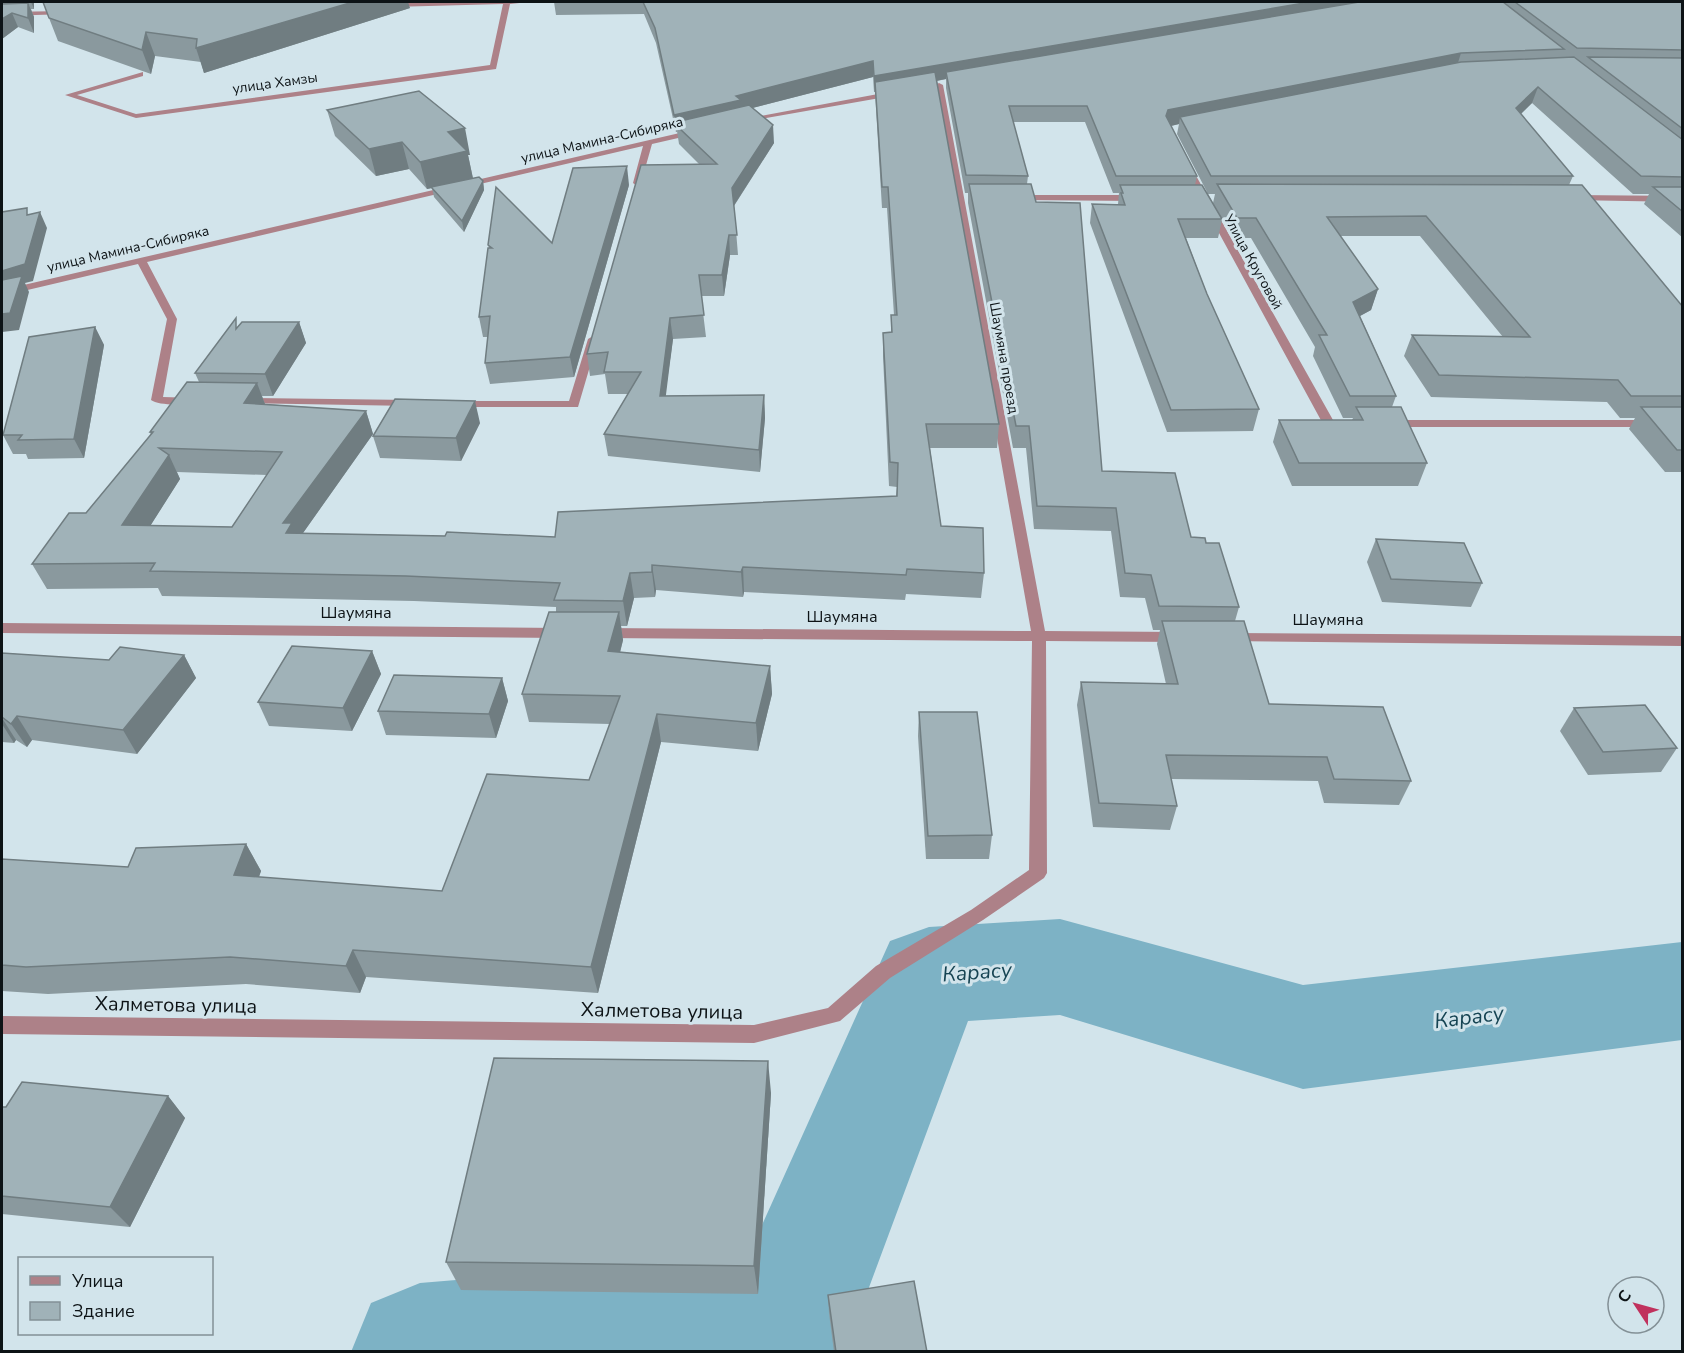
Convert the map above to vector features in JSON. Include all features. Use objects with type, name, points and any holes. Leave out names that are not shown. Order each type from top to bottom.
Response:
[{"type":"street","name":"улица Хамзы","points":[[140,74],[69,95],[136,116],[493,67],[507,2]]},
{"type":"street","points":[[378,5],[525,2]]},
{"type":"street","points":[[2,14],[81,13]]},
{"type":"street","name":"Шаумяна проезд","points":[[939,85],[965,198],[1039,636]]},
{"type":"street","points":[[734,123],[906,90]]},
{"type":"street","name":"улица Мамина-Сибиряка","points":[[2,293],[702,130]]},
{"type":"street","points":[[632,200],[648,143]]},
{"type":"street","name":"Улица Круговой","points":[[1183,160],[1329,424],[1353,424]]},
{"type":"street","points":[[1191,197],[1214,197]]},
{"type":"street","points":[[1006,198],[1144,198]]},
{"type":"street","points":[[1568,198],[1683,199]]},
{"type":"street","points":[[141,260],[172,319],[158,400],[205,400]]},
{"type":"street","points":[[443,404],[574,405],[596,325]]},
{"type":"street","points":[[229,401],[419,403]]},
{"type":"street","points":[[1376,424],[1683,424]]},
{"type":"street","name":"Шаумяна","points":[[2,628],[1194,638]]},
{"type":"street","name":"Халметова улица","points":[[2,1025],[754,1034],[833,1015],[884,972],[977,915],[1038,873],[1039,636]]},
{"type":"street","name":"Шаумяна","points":[[1218,638],[1683,641]]},
{"type":"building","points":[[43,2],[353,2],[196,48],[197,39],[146,32],[142,50],[49,18]]},
{"type":"building","points":[[643,2],[1310,2],[874,76],[873,61],[736,96],[741,100],[674,115],[655,28]]},
{"type":"building","points":[[1359,2],[1503,2],[1564,49],[1461,53],[1168,110],[1166,116],[1197,176],[1116,176],[1087,106],[1009,106],[1028,176],[966,175],[946,72]]},
{"type":"building","points":[[1515,2],[1683,2],[1683,50],[1577,48]]},
{"type":"building","points":[[28,3],[28,18],[12,13],[2,19],[2,4]]},
{"type":"building","points":[[1574,57],[1683,140],[1683,177],[1641,176],[1538,87],[1516,108],[1573,176],[1211,176],[1180,117],[1461,62]]},
{"type":"building","points":[[1588,57],[1683,58],[1683,129]]},
{"type":"building","points":[[935,72],[999,424],[926,424],[941,526],[983,528],[984,573],[907,569],[906,575],[743,567],[741,572],[652,565],[652,572],[630,573],[623,601],[554,600],[560,583],[406,576],[150,571],[155,563],[32,564],[69,513],[86,513],[153,432],[150,432],[187,382],[257,383],[244,403],[366,411],[283,523],[292,523],[286,533],[445,536],[447,532],[555,537],[558,512],[897,496],[898,463],[890,462],[883,333],[892,332],[891,315],[897,315],[888,187],[882,187],[875,82]],"holes":[[[159,448],[282,452],[232,527],[122,525],[169,455]]]},
{"type":"building","points":[[419,91],[465,128],[448,132],[467,151],[420,162],[402,142],[369,149],[327,110]]},
{"type":"building","points":[[749,105],[773,125],[732,188],[737,235],[729,235],[722,275],[699,275],[704,315],[670,318],[660,396],[764,395],[759,450],[604,434],[641,372],[604,372],[608,352],[587,354],[641,165],[717,164],[677,126],[676,122]]},
{"type":"building","points":[[627,166],[570,357],[485,363],[490,316],[479,317],[488,248],[492,248],[488,245],[496,187],[552,243],[573,168]]},
{"type":"building","points":[[479,177],[483,181],[462,221],[431,187]]},
{"type":"building","points":[[969,184],[1031,184],[1036,202],[1080,203],[1102,471],[1175,473],[1191,537],[1205,538],[1206,543],[1219,543],[1239,607],[1159,606],[1151,575],[1125,573],[1116,508],[1037,506],[1029,426],[1016,426]]},
{"type":"building","points":[[1217,184],[1582,185],[1683,307],[1683,396],[1631,396],[1618,380],[1439,375],[1412,335],[1530,337],[1426,216],[1327,217],[1378,289],[1353,302],[1396,396],[1350,396],[1319,335],[1327,335],[1256,218],[1237,218]]},
{"type":"building","points":[[1120,185],[1202,185],[1222,219],[1178,219],[1207,294],[1259,409],[1171,410],[1092,204],[1125,205]]},
{"type":"building","points":[[1653,187],[1683,187],[1683,212]]},
{"type":"building","points":[[27,208],[27,215],[40,212],[25,264],[2,271],[2,212]]},
{"type":"building","points":[[22,276],[10,313],[2,314],[2,280]]},
{"type":"building","points":[[236,318],[236,329],[242,322],[299,322],[265,374],[195,373]]},
{"type":"building","points":[[95,327],[74,439],[18,440],[22,435],[3,435],[29,337]]},
{"type":"building","points":[[395,399],[475,401],[456,438],[373,436]]},
{"type":"building","points":[[1356,407],[1401,407],[1427,463],[1299,463],[1279,420],[1363,420]]},
{"type":"building","points":[[1641,407],[1683,407],[1683,450],[1677,450]]},
{"type":"building","points":[[1376,539],[1464,543],[1482,583],[1391,579]]},
{"type":"building","points":[[549,612],[619,612],[608,651],[770,666],[756,723],[657,714],[591,967],[353,950],[346,966],[230,957],[26,967],[2,965],[2,859],[128,867],[136,848],[246,844],[234,875],[442,891],[487,774],[589,780],[620,696],[522,694]]},
{"type":"building","points":[[1162,621],[1244,621],[1269,704],[1383,707],[1411,781],[1334,779],[1327,757],[1166,755],[1177,806],[1099,803],[1081,682],[1178,684]]},
{"type":"building","points":[[292,646],[372,651],[343,708],[258,702]]},
{"type":"building","points":[[120,647],[184,655],[123,730],[17,716],[11,724],[2,717],[2,653],[109,660]]},
{"type":"building","points":[[394,675],[502,678],[489,714],[378,711]]},
{"type":"building","points":[[1645,705],[1677,748],[1603,752],[1574,708]]},
{"type":"building","points":[[919,712],[977,712],[992,835],[928,836]]},
{"type":"building","points":[[494,1058],[768,1061],[754,1266],[446,1262]]},
{"type":"building","points":[[22,1082],[168,1096],[110,1207],[2,1196],[2,1107],[6,1107]]},
{"type":"building","points":[[914,1281],[927,1352],[836,1352],[828,1295]]},
{"type":"waterway","name":"Карасу","points":[[420,1352],[789,1321],[929,975],[1060,967],[1303,1037],[1682,991]]}]
